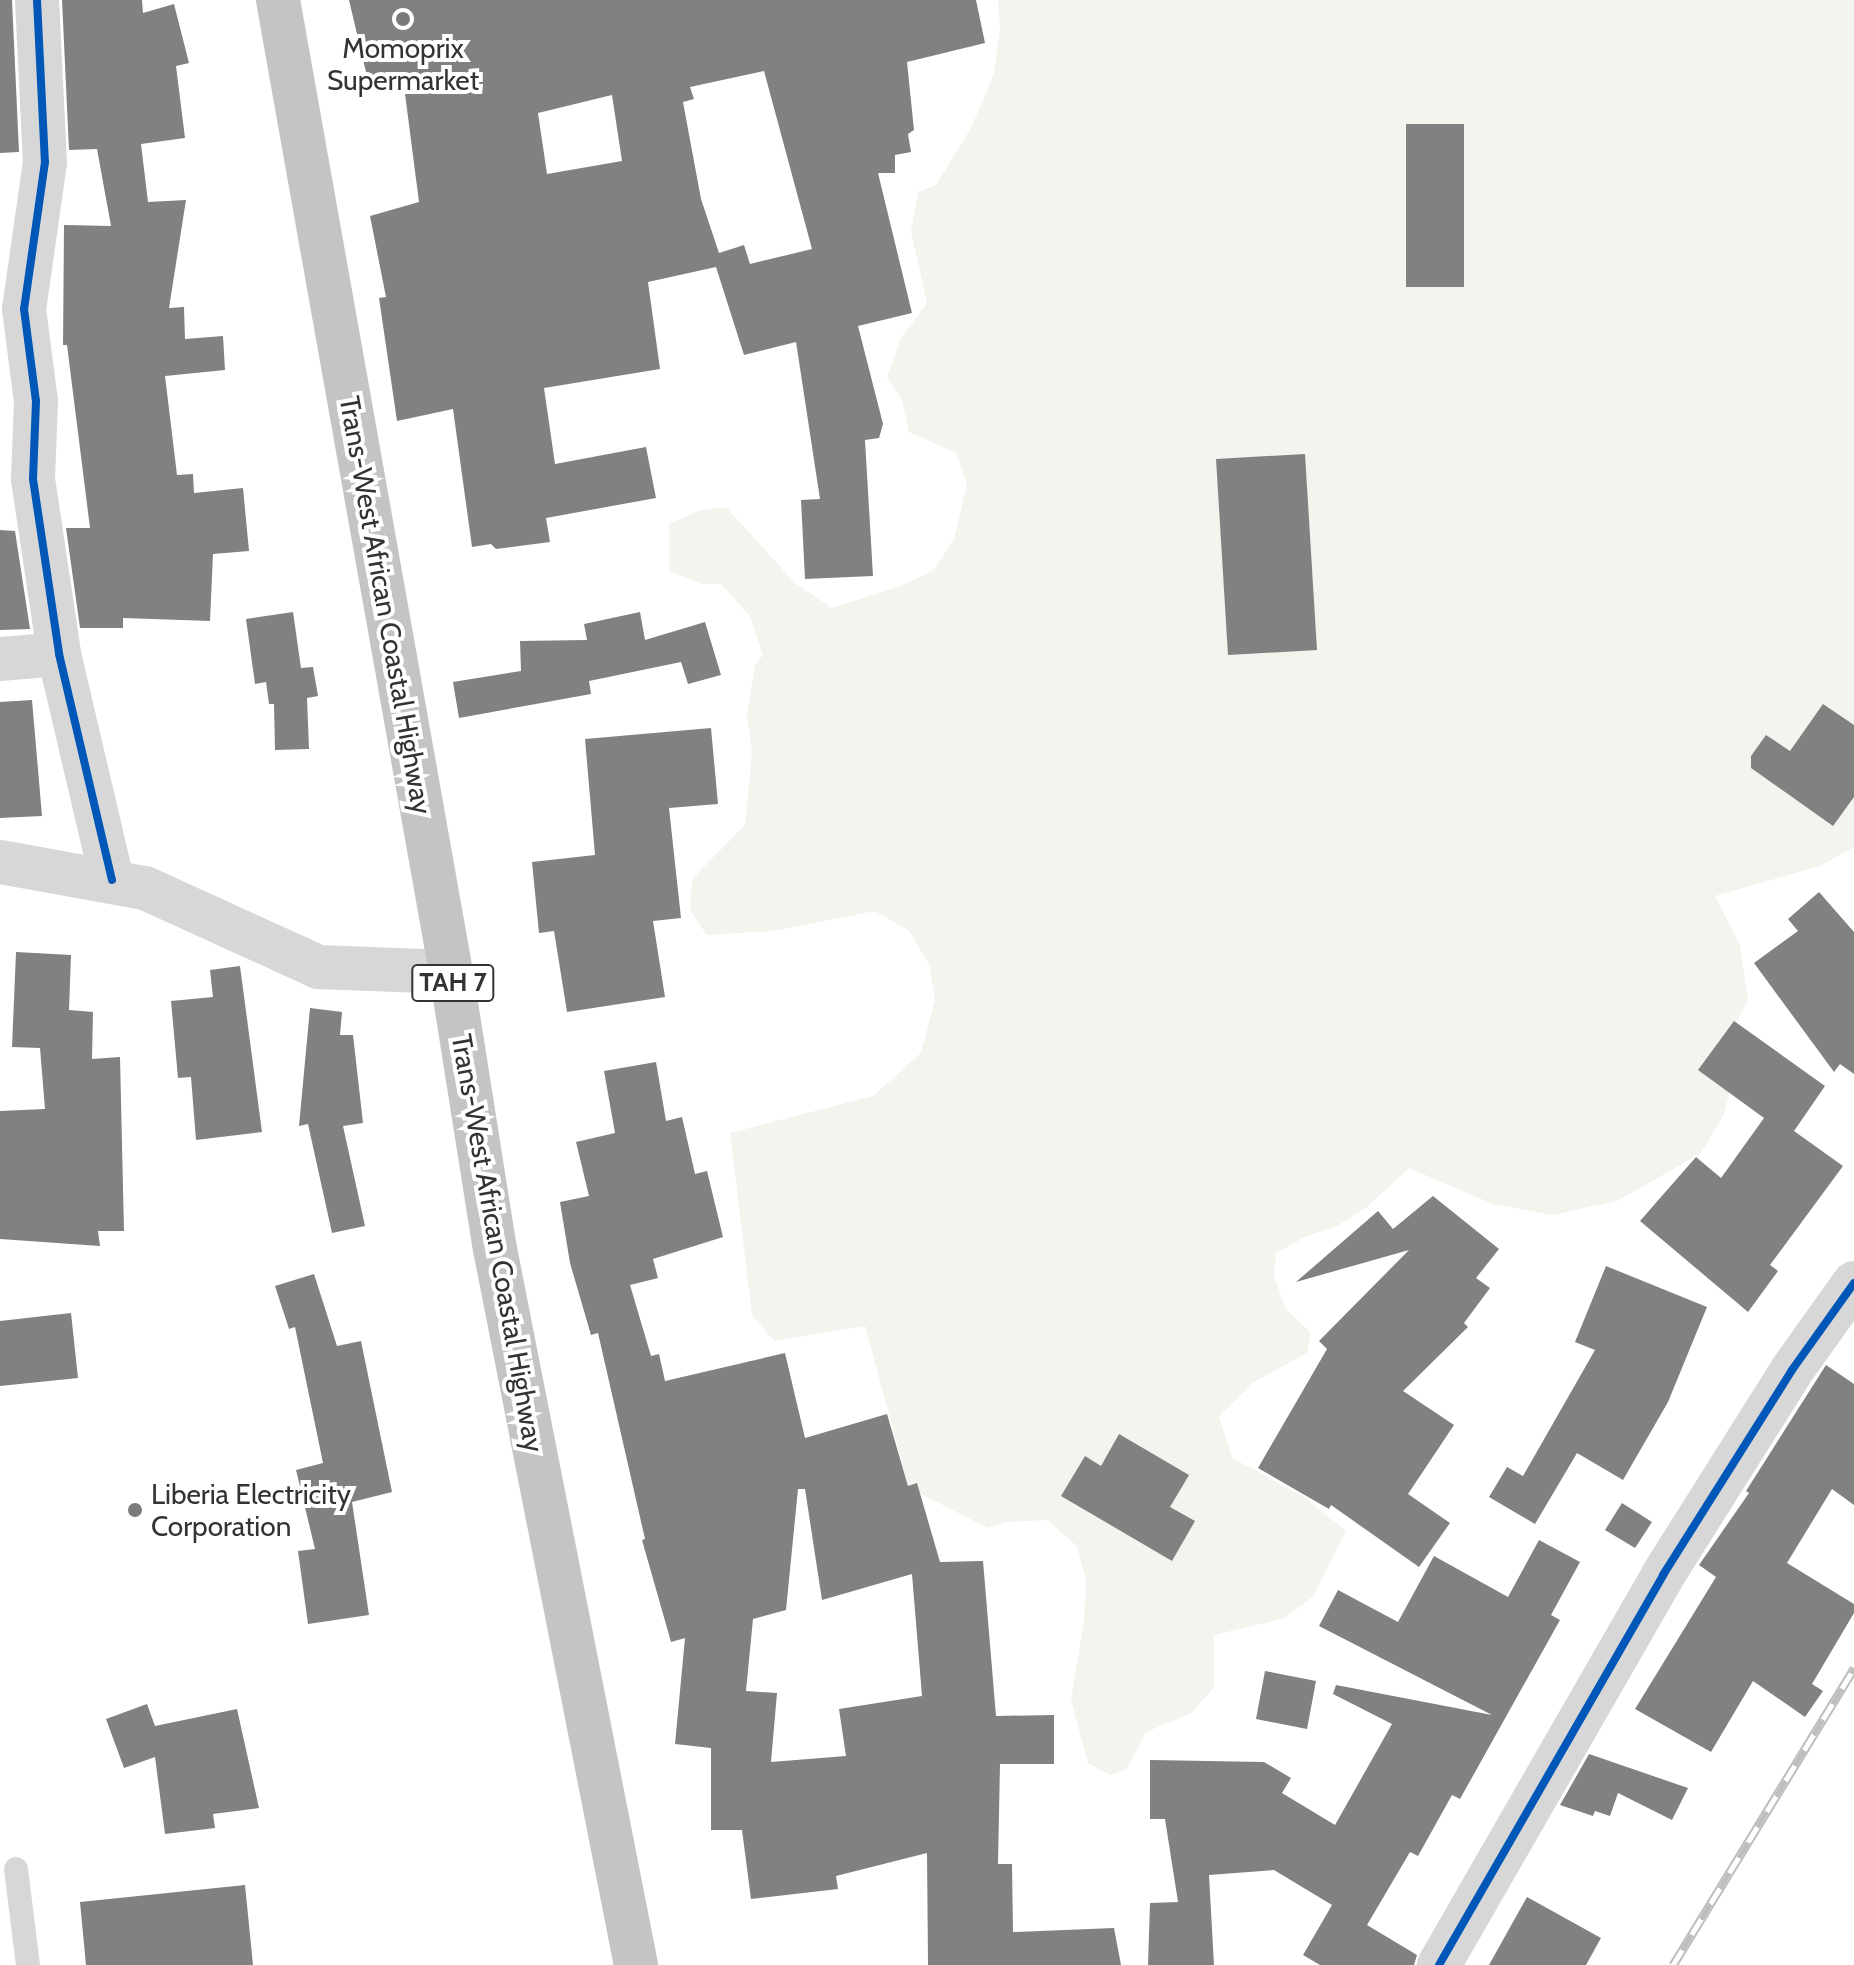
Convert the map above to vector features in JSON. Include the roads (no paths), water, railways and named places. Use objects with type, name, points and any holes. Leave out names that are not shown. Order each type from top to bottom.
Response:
[{"type":"highway","name":"Trans-West African Coastal Highway","points":[[278,0],[451,972],[495,1249],[636,1965]]},
{"type":"street","points":[[37,0],[45,162],[24,309],[36,401],[33,479],[59,654],[112,880]]},
{"type":"street","points":[[0,659],[59,654]]},
{"type":"street","points":[[0,862],[145,888],[318,967],[451,972]]},
{"type":"street","points":[[1439,1965],[1663,1575],[1784,1382],[1854,1283]]},
{"type":"lane","points":[[16,1869],[28,1965]]},
{"type":"railway","points":[[1673,1965],[1854,1668]]},
{"type":"place","name":"Momoprix Supermarket","points":[[403,19]]},
{"type":"place","name":"Liberia Electricity Corporation","points":[[135,1510]]}]
